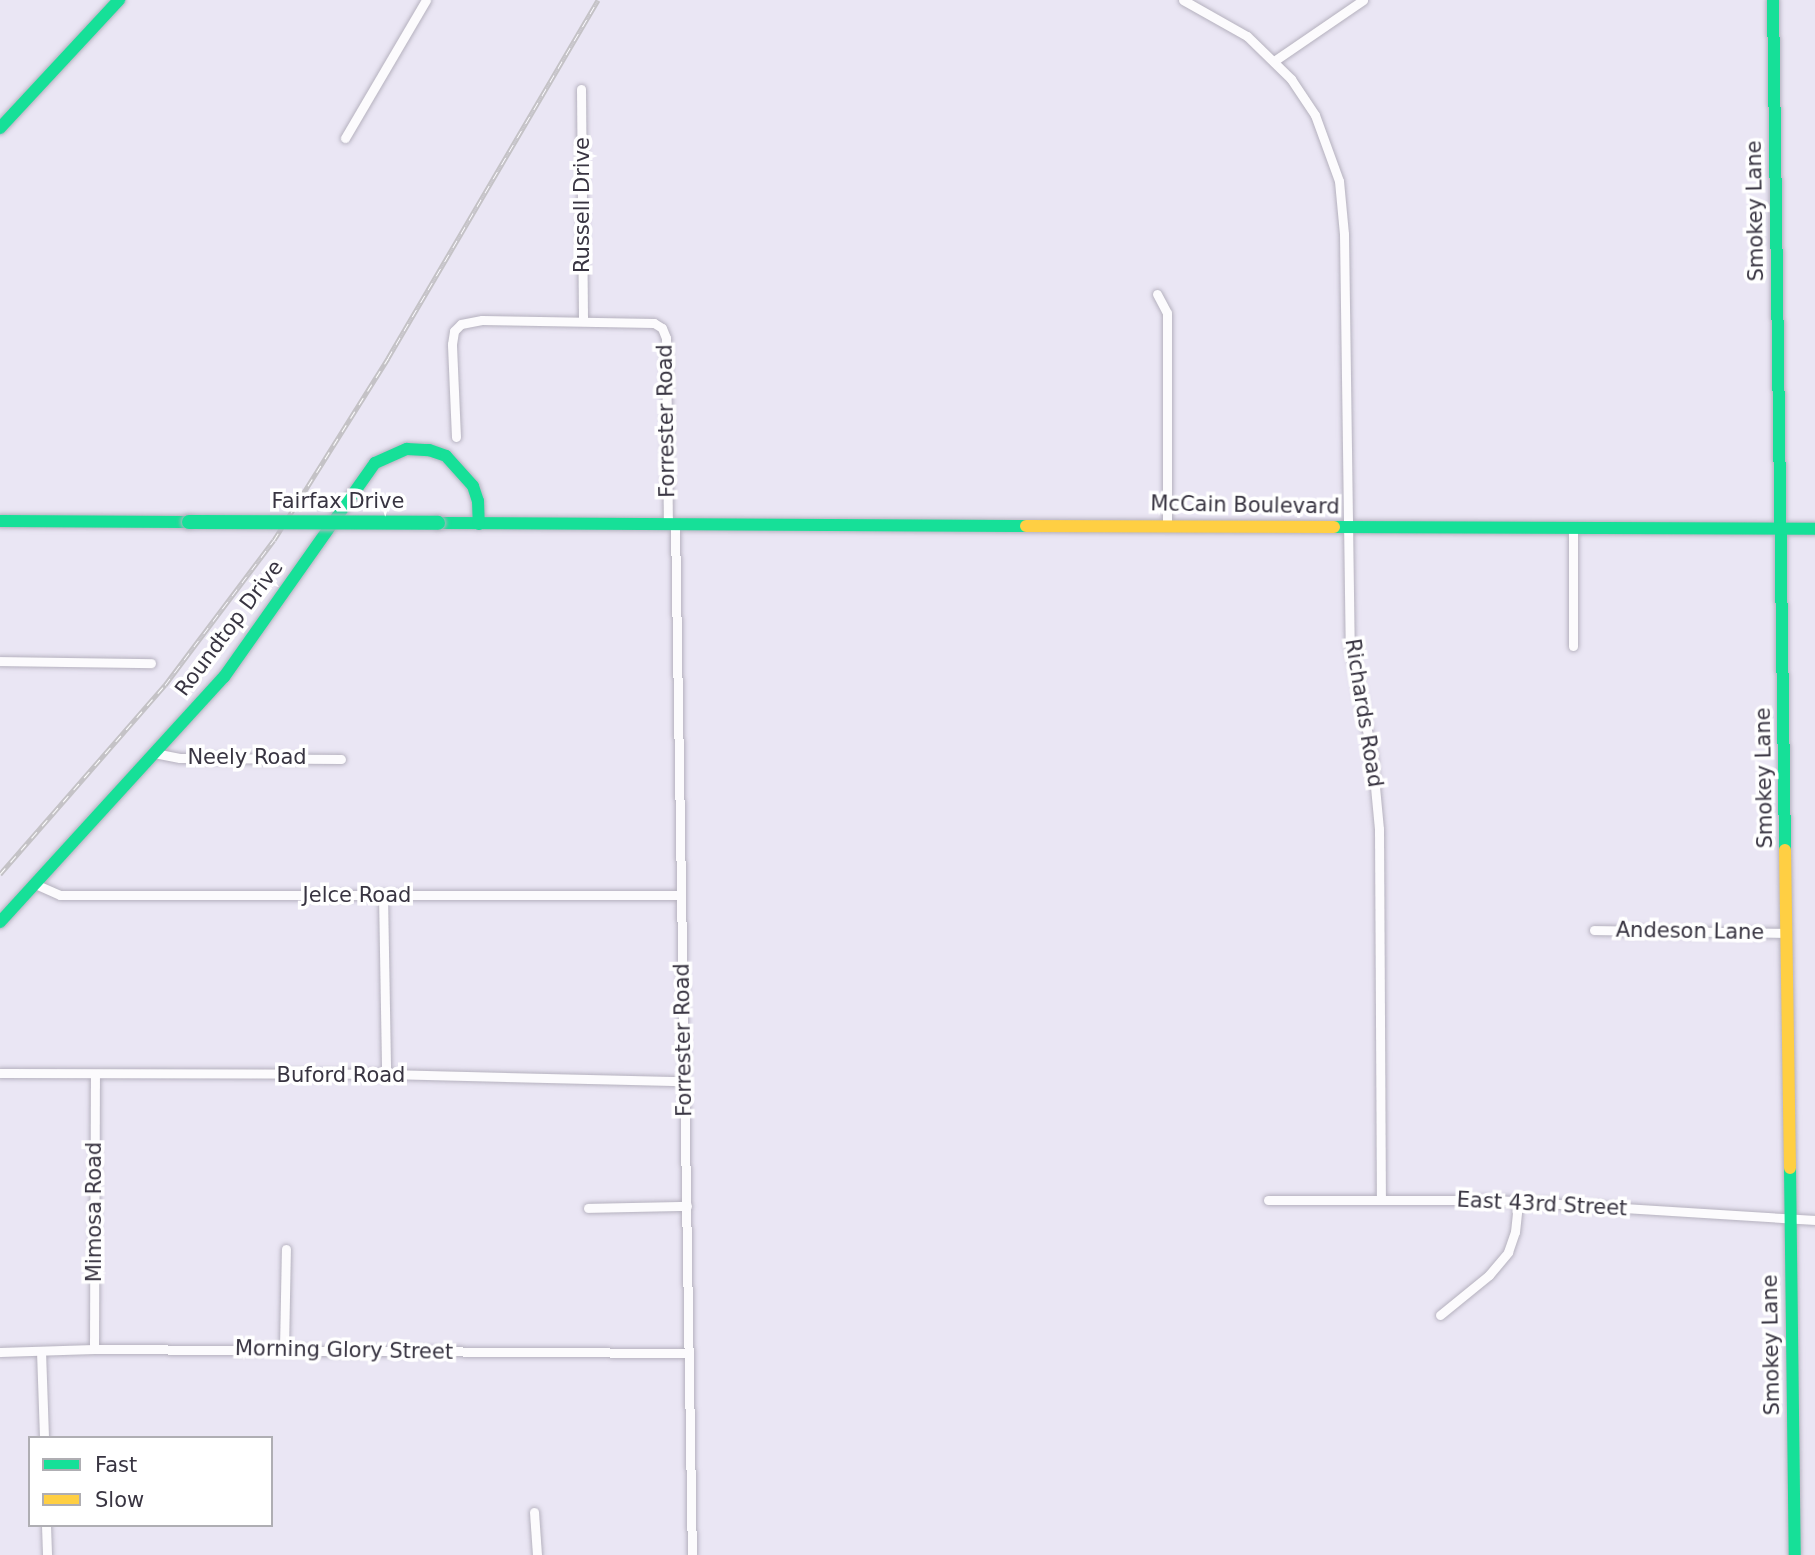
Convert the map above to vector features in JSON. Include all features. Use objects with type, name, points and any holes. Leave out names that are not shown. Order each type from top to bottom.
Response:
[{"type":"street","points":[[0,128],[119,0]]},
{"type":"street","points":[[345,138],[426,0]]},
{"type":"street","name":"Richards Road","points":[[1184,0],[1247,36],[1275,61],[1315,115],[1339,181],[1344,246],[1350,645],[1378,794],[1381,1200]]},
{"type":"street","points":[[1275,61],[1363,0]]},
{"type":"street","name":"Smokey Lane","points":[[1773,0],[1795,1555]]},
{"type":"street","name":"Russell Drive","points":[[581,89],[583,320]]},
{"type":"street","points":[[1157,294],[1167,313],[1167,525]]},
{"type":"street","points":[[456,437],[452,344],[454,331],[461,324],[482,320],[583,320]]},
{"type":"street","name":"Forrester Road","points":[[583,320],[654,323],[662,328],[666,338],[681,895],[692,1555]]},
{"type":"street","name":"Roundtop Drive","points":[[0,922],[224,677],[365,473],[375,463],[407,449],[429,450],[446,456],[460,468],[473,486],[478,501],[478,524]]},
{"type":"street","name":"Fairfax Drive","points":[[0,521],[672,524]]},
{"type":"street","name":"McCain Boulevard","points":[[672,524],[1815,528]]},
{"type":"street","points":[[1573,528],[1573,646]]},
{"type":"street","points":[[0,661],[150,663]]},
{"type":"street","name":"Neely Road","points":[[154,753],[180,758],[341,759]]},
{"type":"street","name":"Jelce Road","points":[[35,884],[60,895],[681,895]]},
{"type":"street","points":[[383,894],[386,1074]]},
{"type":"street","name":"Andeson Lane","points":[[1594,930],[1786,933]]},
{"type":"street","name":"Buford Road","points":[[0,1073],[386,1074],[683,1081]]},
{"type":"street","name":"Mimosa Road","points":[[94,1074],[94,1349]]},
{"type":"street","name":"East 43rd Street","points":[[1268,1200],[1518,1201],[1815,1220]]},
{"type":"street","points":[[1440,1315],[1489,1275],[1508,1252],[1515,1232],[1518,1201]]},
{"type":"street","points":[[588,1208],[687,1206]]},
{"type":"street","points":[[284,1349],[286,1249]]},
{"type":"street","name":"Morning Glory Street","points":[[0,1352],[284,1349],[688,1353]]},
{"type":"street","points":[[41,1351],[44,1436]]},
{"type":"street","points":[[534,1512],[537,1555]]},
{"type":"street","points":[[46,1527],[47,1555]]},
{"type":"railway","points":[[0,874],[165,685],[274,540],[388,358],[598,0]]},
{"type":"traffic: fast","points":[[0,128],[119,0]]},
{"type":"traffic: fast","points":[[1773,0],[1785,850]]},
{"type":"traffic: fast","points":[[0,922],[224,677],[375,463],[407,449],[429,450],[446,456],[473,486],[478,501],[479,524]]},
{"type":"traffic: fast","points":[[0,521],[189,522]]},
{"type":"traffic: fast","points":[[189,522],[438,523]]},
{"type":"traffic: fast","points":[[438,523],[1026,526]]},
{"type":"traffic: fast","points":[[1334,527],[1815,529]]},
{"type":"traffic: fast","points":[[1790,1168],[1795,1555]]},
{"type":"traffic: slow","points":[[1026,526],[1334,527]]},
{"type":"traffic: slow","points":[[1785,850],[1790,1168]]}]
